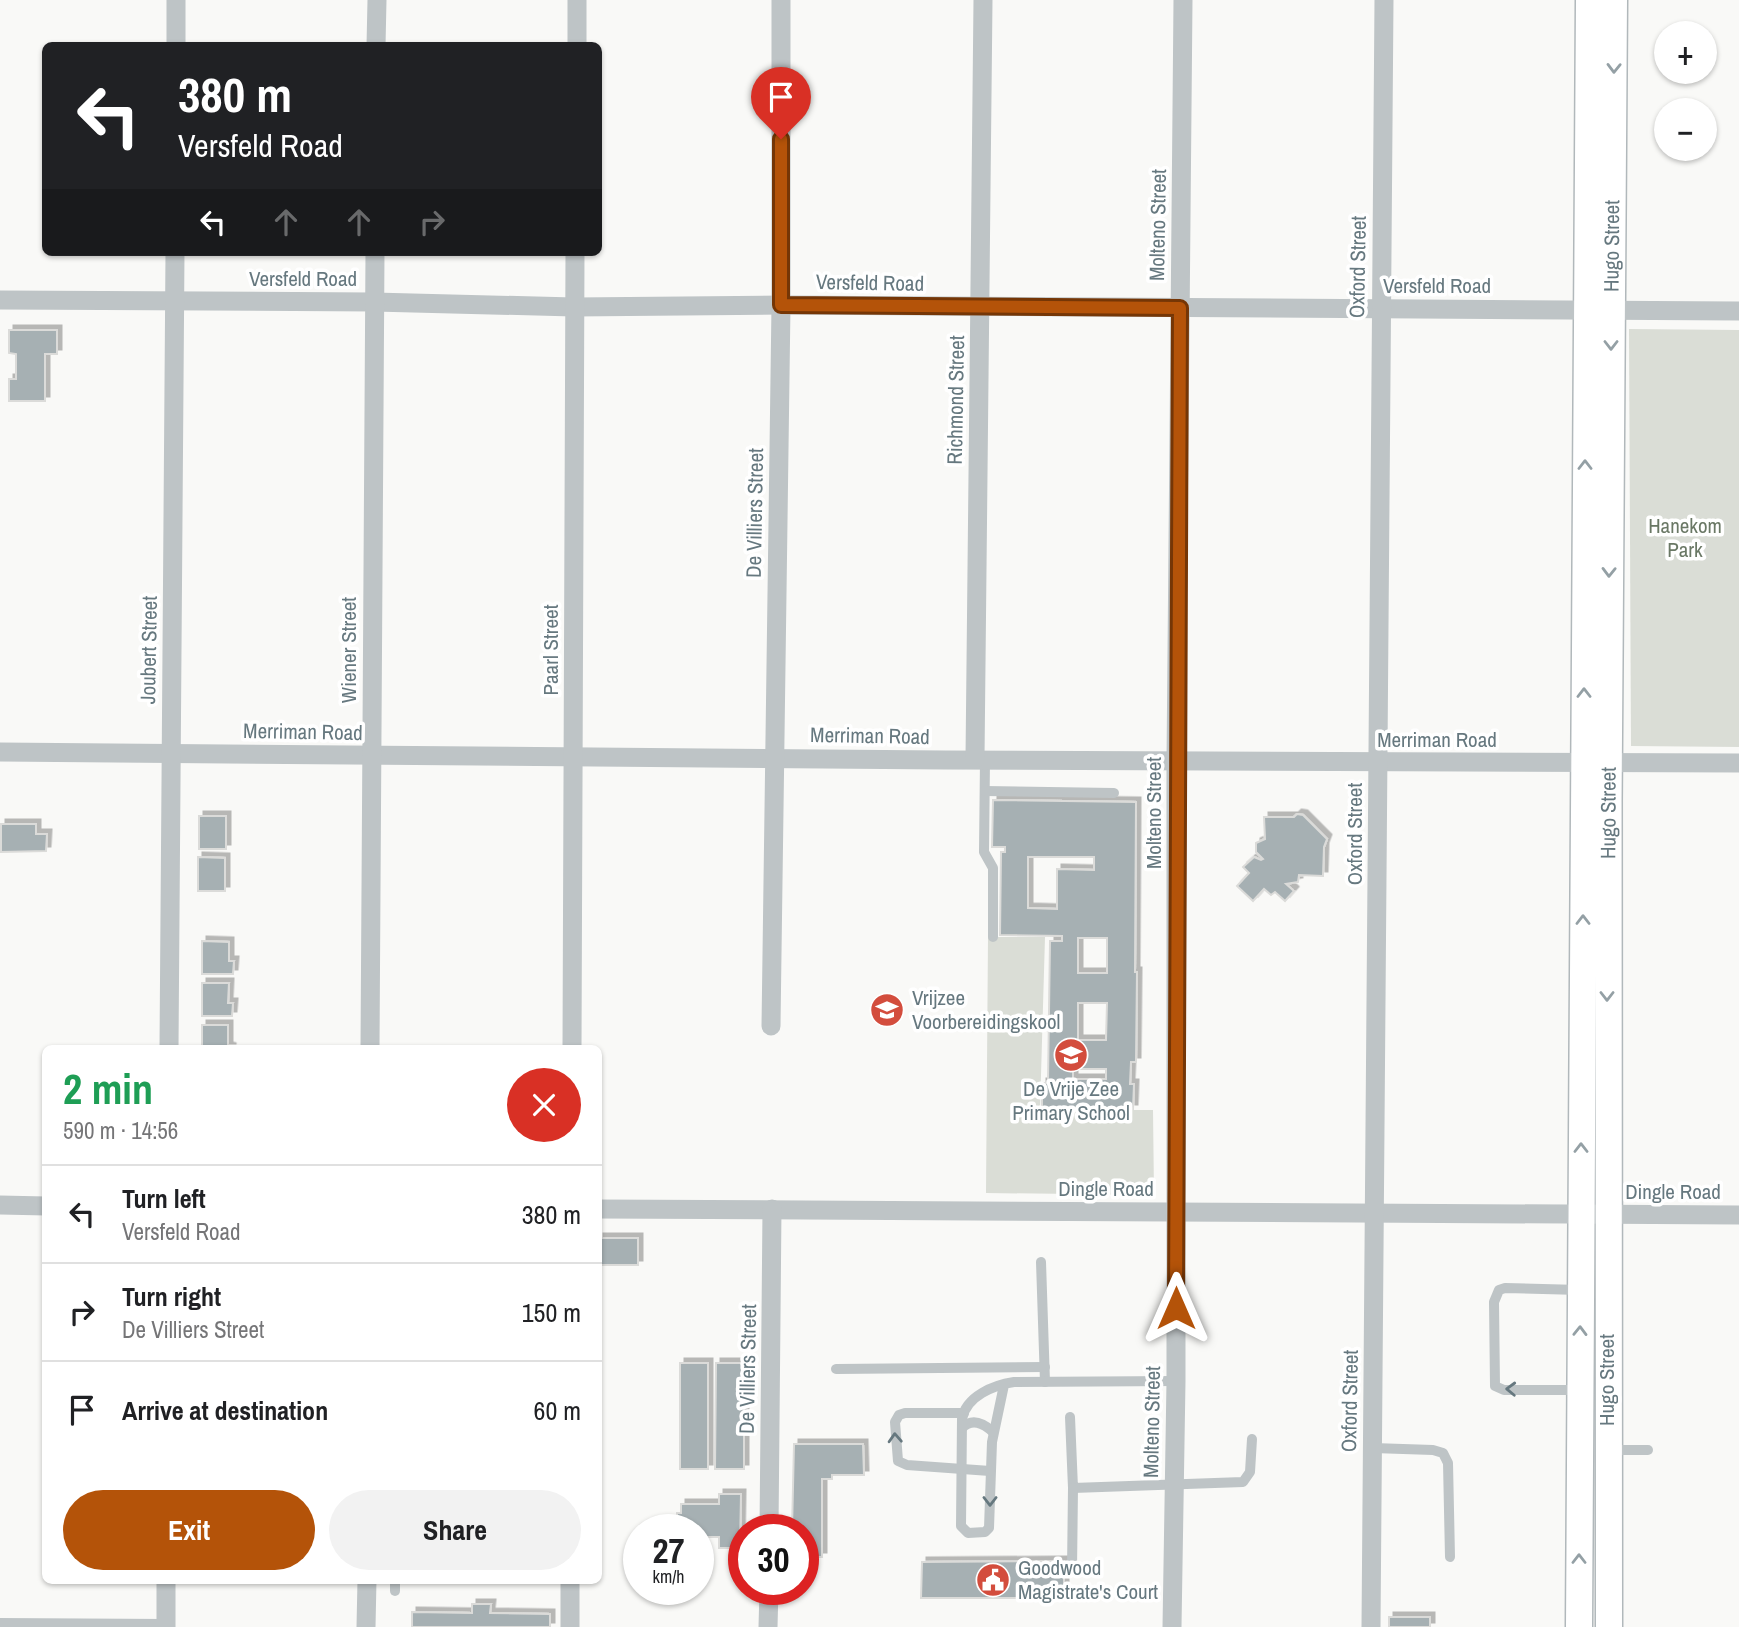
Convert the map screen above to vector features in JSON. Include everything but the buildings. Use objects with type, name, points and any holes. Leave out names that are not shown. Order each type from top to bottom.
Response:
[{"type":"street","points":[[176,0],[176,42]]},
{"type":"street","points":[[376,42],[377,0]]},
{"type":"street","points":[[577,0],[577,42]]},
{"type":"street","name":"De Villiers Street","points":[[771,1026],[781,305],[781,0]]},
{"type":"street","name":"Richmond Street","points":[[980,759],[983,0]]},
{"type":"street","name":"Molteno Street","points":[[1172,1627],[1176,1381],[1176,761],[1183,0]]},
{"type":"street","name":"Oxford Street","points":[[1371,1627],[1384,0]]},
{"type":"street","name":"Hugo Street","points":[[1589,0],[1601,139]]},
{"type":"street","name":"Hugo Street","points":[[1609,1627],[1608,1450],[1594,1215],[1595,763],[1601,139],[1614,0]]},
{"type":"street","name":"Joubert Street","points":[[169,1045],[175,256]]},
{"type":"street","name":"Wiener Street","points":[[370,1045],[374,256]]},
{"type":"street","name":"Paarl Street","points":[[572,1045],[575,256]]},
{"type":"street","name":"Versfeld Road","points":[[0,300],[374,302],[574,307],[781,305],[1739,311]]},
{"type":"street","name":"Merriman Road","points":[[0,751],[1739,763]]},
{"type":"street","points":[[0,1205],[42,1206]]},
{"type":"street","name":"Dingle Road","points":[[602,1209],[1739,1215]]},
{"type":"street","name":"De Villiers Street","points":[[769,1514],[772,1209]]},
{"type":"street","name":"Hugo Street","points":[[1579,1627],[1580,1290],[1594,1215]]},
{"type":"street","points":[[166,1584],[166,1625]]},
{"type":"street","points":[[366,1584],[366,1627]]},
{"type":"street","points":[[569,1627],[570,1584]]},
{"type":"street","points":[[768,1627],[769,1605]]},
{"type":"lane","points":[[980,759],[985,791],[984,852],[993,868],[993,937]]},
{"type":"lane","points":[[985,791],[1114,793]]},
{"type":"lane","points":[[1041,1262],[1045,1382]]},
{"type":"lane","points":[[1579,1390],[1504,1390],[1495,1386],[1494,1301],[1499,1290],[1505,1287],[1580,1290]]},
{"type":"lane","points":[[836,1369],[1045,1367]]},
{"type":"lane","points":[[1004,1385],[993,1432],[989,1528],[985,1532],[970,1534],[964,1532],[961,1526],[962,1428],[964,1413],[982,1392],[1004,1385],[1014,1382],[1176,1381]]},
{"type":"lane","points":[[964,1413],[900,1415],[895,1422],[896,1456],[902,1464],[990,1471]]},
{"type":"lane","points":[[1070,1417],[1072,1570]]},
{"type":"lane","points":[[962,1428],[968,1423],[977,1423],[993,1432]]},
{"type":"lane","points":[[1073,1488],[1243,1482],[1250,1472],[1252,1438]]},
{"type":"lane","points":[[1373,1448],[1433,1450],[1443,1453],[1448,1463],[1450,1557]]},
{"type":"lane","points":[[1608,1450],[1648,1450]]},
{"type":"lane","points":[[0,1623],[166,1625]]},
{"type":"green space","name":"Hanekom Park","points":[[1629,329],[1739,330],[1739,747],[1631,746]]},
{"type":"green space","points":[[988,937],[1045,937],[1040,1110],[1153,1110],[1154,1195],[986,1193]]},
{"type":"place","name":"Vrijzee Voorbereidingskool","points":[[887,1010]]},
{"type":"place","name":"De Vrije Zee Primary School","points":[[1071,1055]]},
{"type":"place","name":"Goodwood Magistrate's Court","points":[[993,1580]]},
{"type":"route","points":[[781,139],[781,305],[1180,308],[1176,761],[1176,1308]]}]
